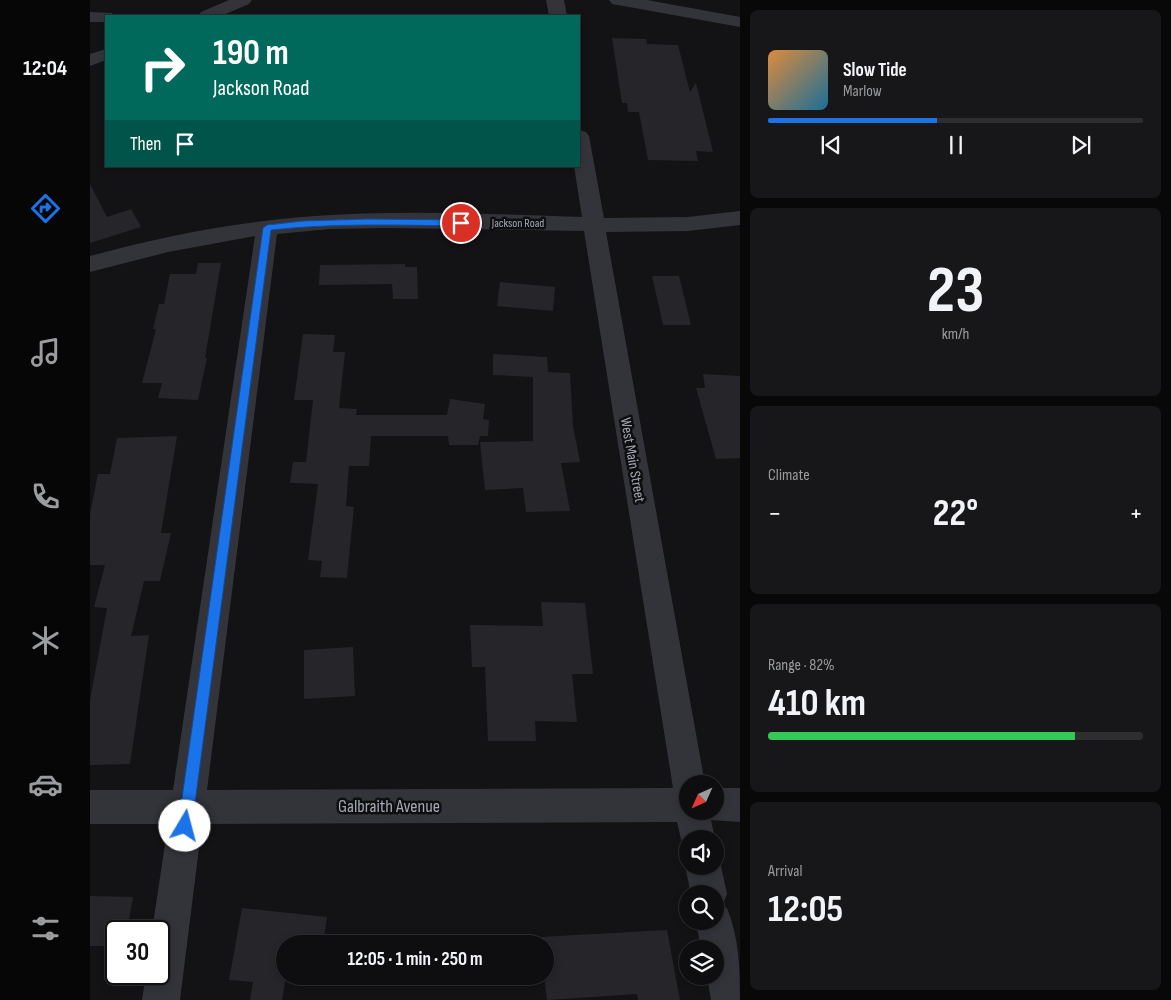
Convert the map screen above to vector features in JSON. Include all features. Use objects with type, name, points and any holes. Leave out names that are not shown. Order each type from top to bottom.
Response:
[{"type":"street","points":[[209,15],[243,0]]},
{"type":"street","points":[[556,0],[558,15]]},
{"type":"street","points":[[618,0],[740,22]]},
{"type":"street","points":[[90,17],[105,17]]},
{"type":"street","points":[[90,60],[105,54]]},
{"type":"street","name":"West Main Street","points":[[580,142],[686,775]]},
{"type":"street","name":"Jackson Road","points":[[90,264],[184,240],[303,224],[366,222],[594,224],[715,222],[740,218]]},
{"type":"street","points":[[161,1000],[267,228]]},
{"type":"street","name":"Galbraith Avenue","points":[[90,807],[679,805]]},
{"type":"street","points":[[724,805],[740,805]]},
{"type":"street","points":[[716,930],[730,1000]]},
{"type":"building","points":[[612,38],[646,39],[647,44],[678,45],[690,92],[696,83],[713,152],[696,151],[698,161],[648,160],[639,112],[628,112],[627,103],[622,103]]},
{"type":"building","points":[[90,184],[107,217],[131,209],[141,227],[90,243]]},
{"type":"building","points":[[198,263],[221,263],[205,358],[207,358],[198,400],[158,398],[162,383],[142,383],[156,329],[153,329],[159,304],[164,304],[170,274],[196,274]]},
{"type":"building","points":[[405,264],[405,267],[417,267],[418,299],[393,299],[392,284],[319,285],[320,265]]},
{"type":"building","points":[[652,276],[679,276],[691,325],[663,325]]},
{"type":"building","points":[[500,282],[555,287],[553,311],[497,306]]},
{"type":"building","points":[[303,334],[335,335],[333,352],[345,352],[339,408],[357,409],[356,415],[447,415],[450,399],[485,404],[483,419],[489,420],[488,436],[480,436],[478,445],[449,445],[448,436],[371,436],[369,466],[349,466],[346,506],[354,507],[347,578],[320,577],[322,561],[308,560],[318,484],[290,483],[293,462],[306,462],[313,400],[294,400]]},
{"type":"building","points":[[493,354],[547,357],[548,372],[570,373],[573,426],[580,462],[561,463],[570,511],[526,512],[523,488],[485,490],[480,442],[533,441],[533,377],[493,375]]},
{"type":"building","points":[[703,374],[740,376],[740,458],[716,459],[696,388],[705,388]]},
{"type":"building","points":[[177,436],[161,533],[171,533],[160,581],[144,581],[131,636],[149,635],[130,764],[90,765],[90,700],[107,608],[94,607],[105,565],[90,565],[90,514],[98,474],[110,474],[117,438]]},
{"type":"building","points":[[541,602],[585,603],[593,674],[572,674],[577,722],[535,721],[536,741],[488,741],[485,667],[472,667],[470,625],[543,626]]},
{"type":"building","points":[[353,647],[355,696],[304,699],[304,650]]},
{"type":"building","points":[[90,896],[133,897],[129,920],[105,920],[105,946],[90,946]]},
{"type":"building","points":[[242,908],[327,917],[324,935],[276,935],[276,985],[285,985],[282,1000],[250,1000],[253,982],[229,980]]},
{"type":"building","points":[[667,930],[680,1000],[638,1000],[637,994],[547,1000],[545,985],[554,985],[554,936]]},
{"type":"route","points":[[185,826],[267,228],[303,224],[366,222],[461,223]]}]
